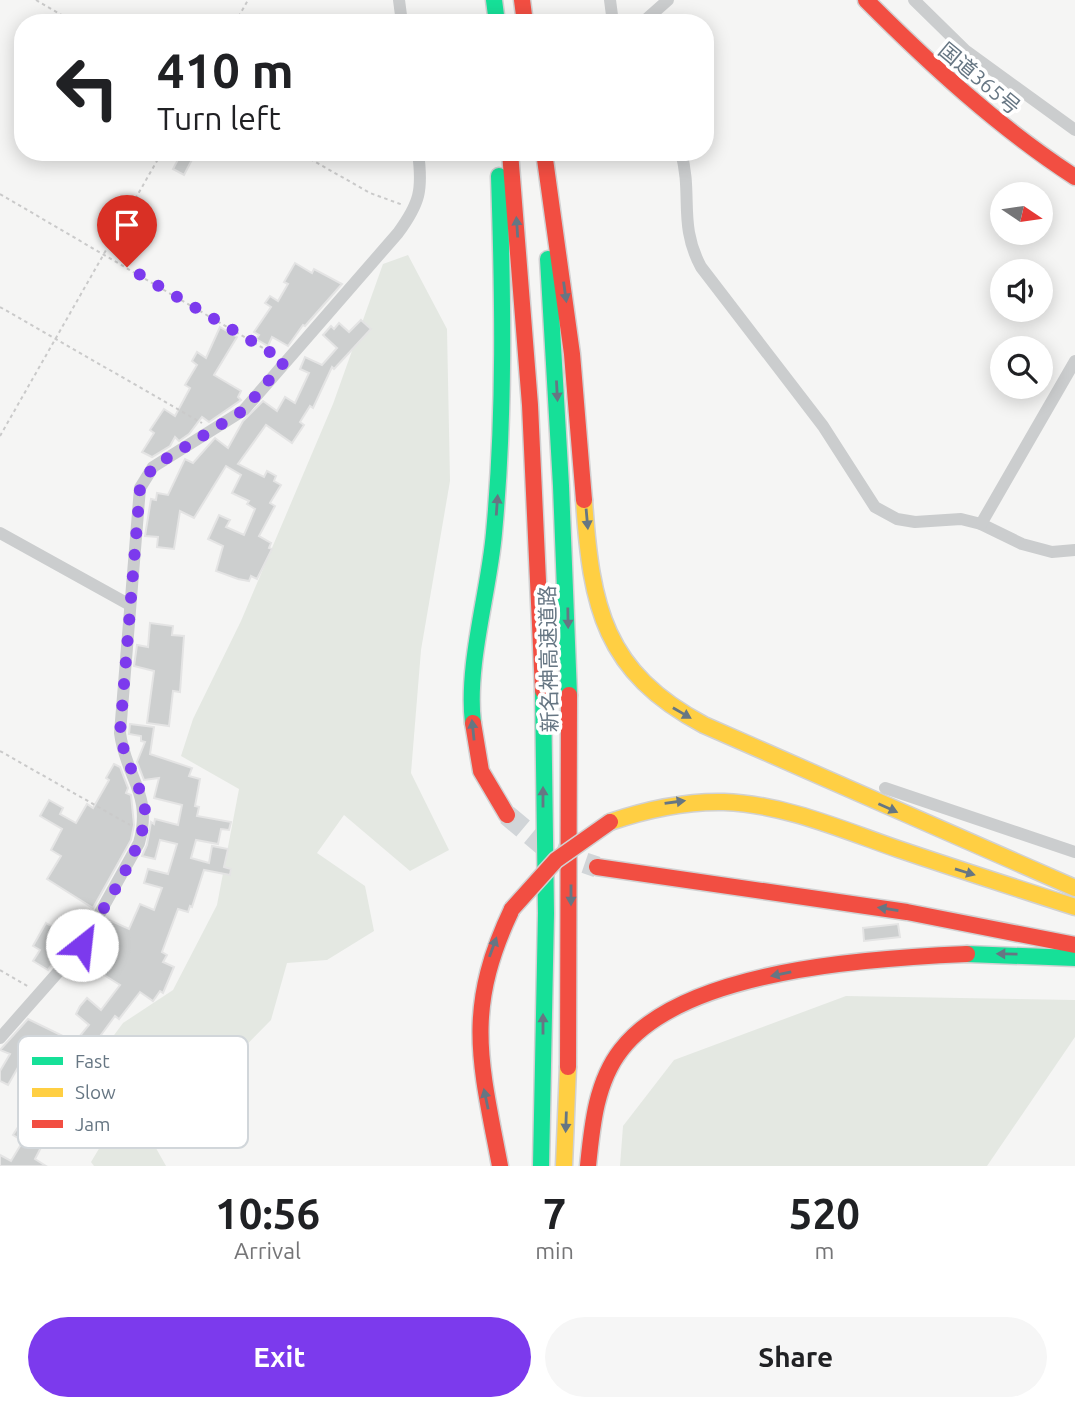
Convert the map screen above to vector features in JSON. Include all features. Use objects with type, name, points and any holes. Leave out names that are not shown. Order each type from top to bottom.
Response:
[{"type":"highway","name":"国道365号","points":[[866,0],[941,76],[1050,162],[1075,177]]},
{"type":"highway","points":[[498,161],[504,315],[502,426],[495,536],[472,693],[472,720],[481,771],[507,815]]},
{"type":"highway","name":"新名神高速道路","points":[[511,161],[527,383],[540,676],[544,936],[541,1166]]},
{"type":"highway","name":"新名神高速道路","points":[[539,161],[556,380],[571,732],[571,937],[564,1166]]},
{"type":"highway","points":[[545,161],[566,298],[591,561],[603,617],[624,661],[656,697],[704,725],[1075,888]]},
{"type":"highway","points":[[500,1166],[481,1071],[477,1016],[489,960],[512,909],[541,872],[565,850],[610,822],[636,811],[694,800],[757,804],[798,815],[1075,907]]},
{"type":"highway","points":[[597,867],[907,912],[1075,945]]},
{"type":"highway","points":[[588,1166],[597,1104],[616,1058],[646,1024],[688,1000],[779,974],[876,960],[971,954],[1075,958]]},
{"type":"street","points":[[652,14],[668,0]]},
{"type":"street","points":[[914,0],[965,50],[1075,130]]},
{"type":"street","points":[[0,1038],[82,945],[142,832],[145,807],[120,733],[140,488],[145,476],[153,467],[244,410],[398,233],[415,209],[422,182],[419,161]]},
{"type":"street","points":[[684,161],[689,245],[701,267],[823,426],[875,507],[897,519],[915,522],[961,519],[981,524],[1022,544],[1052,552],[1075,550]]},
{"type":"street","points":[[981,524],[1075,361]]},
{"type":"street","points":[[0,533],[130,605]]},
{"type":"street","points":[[885,788],[1075,852]]},
{"type":"path","points":[[36,0],[60,14]]},
{"type":"path","points":[[0,436],[157,161]]},
{"type":"path","points":[[314,161],[370,193],[415,209]]},
{"type":"path","points":[[0,194],[285,361]]},
{"type":"path","points":[[0,307],[213,429]]},
{"type":"path","points":[[0,751],[142,832]]},
{"type":"path","points":[[0,970],[39,993]]},
{"type":"shaded area","points":[[408,255],[447,329],[450,481],[421,650],[411,773],[449,850],[410,871],[344,815],[317,853],[365,886],[374,931],[327,960],[287,963],[271,1020],[248,1043],[248,1036],[113,1036],[123,1023],[173,990],[217,905],[239,789],[181,756],[193,719],[241,621],[333,404],[383,264]]},
{"type":"shaded area","points":[[846,996],[1075,1000],[1075,1037],[987,1166],[620,1166],[623,1126],[674,1060]]},
{"type":"shaded area","points":[[99,1148],[156,1148],[166,1166],[94,1166],[91,1162]]},
{"type":"building","points":[[177,161],[191,161],[184,175],[173,169]]},
{"type":"building","points":[[295,263],[312,273],[314,269],[342,284],[305,326],[303,325],[288,346],[272,337],[268,346],[256,339],[259,335],[254,332],[271,307],[265,303],[270,296],[278,301],[288,284],[284,282]]},
{"type":"building","points":[[361,320],[371,329],[334,369],[332,367],[313,408],[310,406],[300,422],[304,425],[292,443],[266,425],[238,464],[264,477],[267,471],[276,476],[274,481],[281,485],[270,503],[275,506],[259,536],[271,543],[269,548],[272,549],[257,579],[251,576],[249,581],[238,579],[216,571],[223,546],[208,539],[219,515],[230,520],[226,527],[244,535],[255,509],[247,504],[249,501],[232,493],[241,475],[226,466],[194,518],[180,511],[174,549],[157,547],[158,537],[145,536],[151,499],[156,500],[157,493],[168,495],[185,459],[193,463],[215,438],[228,448],[243,421],[263,401],[277,411],[285,397],[295,403],[309,373],[300,369],[305,357],[322,365],[337,348],[323,335],[331,326],[334,329],[339,323],[349,332]]},
{"type":"building","points":[[220,327],[237,337],[214,375],[241,391],[238,397],[241,400],[209,422],[202,417],[189,434],[179,441],[175,437],[170,446],[152,457],[142,452],[154,433],[150,430],[164,409],[175,416],[190,388],[185,385],[197,365],[192,361],[197,352],[206,358]]},
{"type":"building","points":[[150,623],[173,626],[172,635],[184,636],[180,692],[173,691],[169,726],[147,723],[154,671],[134,666],[137,645],[148,647]]},
{"type":"building","points":[[130,724],[154,727],[150,754],[192,768],[189,776],[200,779],[195,806],[199,807],[197,816],[231,822],[229,830],[221,829],[218,844],[196,840],[191,858],[209,863],[212,846],[228,849],[224,867],[231,869],[230,875],[204,870],[192,907],[190,906],[188,912],[178,909],[162,952],[167,955],[163,962],[174,967],[163,993],[160,991],[153,1001],[140,992],[119,1019],[115,1016],[100,1036],[80,1036],[89,1025],[76,1014],[80,1006],[87,998],[101,1010],[120,985],[104,975],[117,953],[105,947],[110,931],[102,927],[107,919],[129,929],[140,904],[154,910],[162,888],[144,883],[148,869],[168,874],[177,844],[160,840],[155,859],[142,856],[151,822],[154,824],[155,819],[178,825],[182,805],[154,798],[159,778],[144,780],[137,762],[145,742],[141,741],[141,736],[129,734]]},
{"type":"building","points":[[114,764],[120,767],[128,788],[126,793],[131,795],[134,825],[131,840],[93,908],[47,879],[61,856],[51,850],[62,829],[40,816],[49,800],[63,808],[60,814],[76,823],[87,804],[93,808],[109,780],[106,778]]},
{"type":"building","points":[[46,923],[75,940],[60,957],[58,955],[48,970],[33,961],[40,950],[33,946]]},
{"type":"building","points":[[898,924],[900,937],[864,941],[863,928]]},
{"type":"building","points":[[28,1019],[63,1036],[18,1036],[18,1068],[8,1085],[0,1081],[0,1071],[10,1054],[0,1050]]},
{"type":"building","points":[[19,1148],[41,1148],[35,1159],[46,1166],[0,1166],[0,1155],[11,1161]]},
{"type":"tunnel","points":[[507,815],[550,851],[597,867]]},
{"type":"traffic: fast","points":[[494,0],[496,14]]},
{"type":"traffic: fast","points":[[473,723],[475,653],[491,556],[498,488],[502,310],[499,176]]},
{"type":"traffic: fast","points":[[548,259],[569,695]]},
{"type":"traffic: fast","points":[[541,1166],[546,913],[543,691]]},
{"type":"traffic: fast","points":[[967,954],[1075,958]]},
{"type":"traffic: slow","points":[[584,500],[592,573],[609,633],[624,659],[644,683],[670,705],[704,725],[1075,888]]},
{"type":"traffic: slow","points":[[610,822],[680,804],[724,802],[769,808],[813,819],[1075,907]]},
{"type":"traffic: slow","points":[[564,1166],[568,1067]]},
{"type":"traffic: jam","points":[[522,0],[524,14]]},
{"type":"traffic: jam","points":[[866,0],[966,94],[1019,137],[1075,177]]},
{"type":"traffic: jam","points":[[511,161],[530,405],[543,691]]},
{"type":"traffic: jam","points":[[545,161],[572,354],[584,500]]},
{"type":"traffic: jam","points":[[568,1067],[569,695]]},
{"type":"traffic: jam","points":[[473,723],[481,771],[507,815]]},
{"type":"traffic: jam","points":[[512,909],[556,860],[610,822]]},
{"type":"traffic: jam","points":[[597,867],[907,912],[1075,945]]},
{"type":"traffic: jam","points":[[500,1166],[482,1065],[482,1007],[487,977],[512,909]]},
{"type":"traffic: jam","points":[[588,1166],[597,1105],[613,1063],[621,1050],[650,1023],[688,1001],[733,985],[782,973],[882,959],[967,954]]},
{"type":"route","points":[[82,945],[139,843],[142,832],[145,807],[120,733],[140,488],[153,467],[244,410],[285,361],[127,267]]}]
